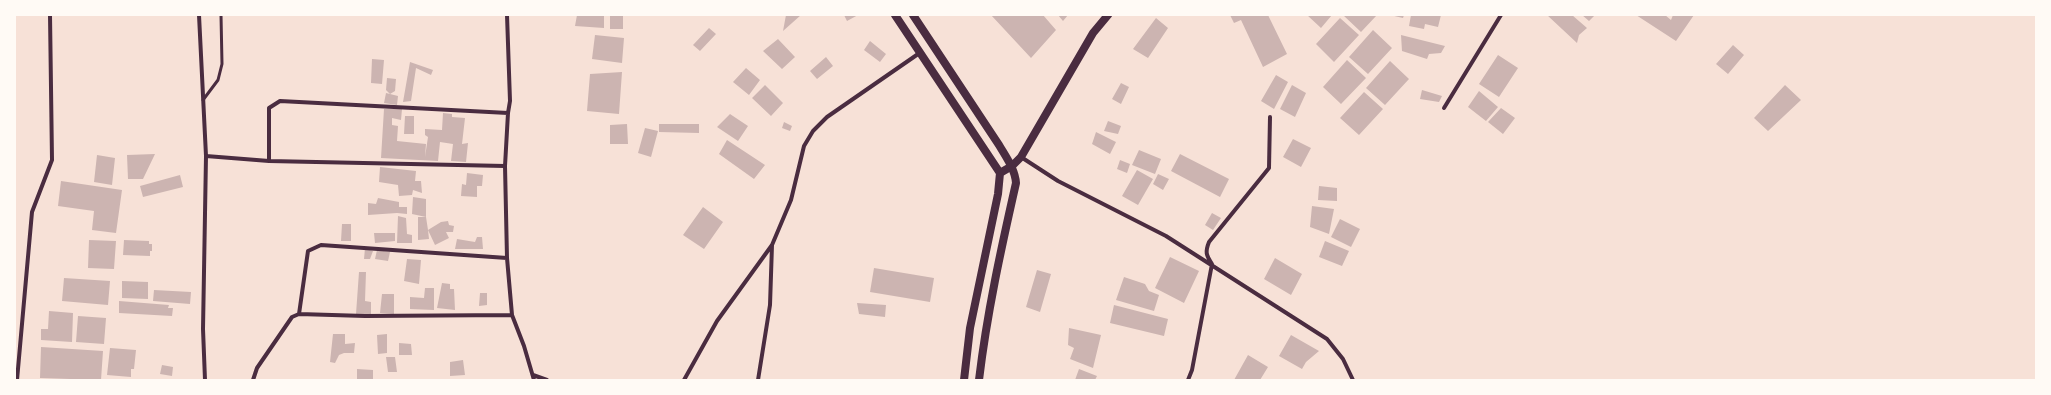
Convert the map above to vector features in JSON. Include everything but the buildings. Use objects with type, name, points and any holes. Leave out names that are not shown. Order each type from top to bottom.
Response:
[{"type":"main road","points":[[895,15],[1000,173],[998,194],[970,328],[964,380]]},
{"type":"main road","points":[[913,15],[1012,166],[1016,183],[994,282],[979,380]]},
{"type":"main road","points":[[1000,173],[1012,166],[1021,157],[1093,33],[1108,15]]},
{"type":"street","points":[[17,380],[32,212],[52,160],[50,15]]},
{"type":"street","points":[[199,15],[206,156],[203,328],[205,380]]},
{"type":"street","points":[[507,15],[510,101],[505,166],[508,258],[512,315],[534,380]]},
{"type":"street","points":[[1444,108],[1501,15]]},
{"type":"street","points":[[684,380],[717,321],[772,244],[791,200],[804,146],[813,130],[827,117],[921,52]]},
{"type":"street","points":[[269,160],[269,108],[280,101],[508,113]]},
{"type":"street","points":[[1188,380],[1192,370],[1212,264],[1206,254],[1209,242],[1269,168],[1270,117]]},
{"type":"street","points":[[206,156],[269,160],[505,166]]},
{"type":"street","points":[[1021,157],[1058,181],[1166,236],[1328,339],[1343,359],[1353,380]]},
{"type":"street","points":[[758,380],[770,304],[772,244]]},
{"type":"street","points":[[298,314],[308,251],[321,245],[508,258]]},
{"type":"street","points":[[253,380],[257,368],[292,317],[298,314],[365,316],[512,315]]},
{"type":"street","points":[[533,375],[547,380]]},
{"type":"lane","points":[[203,100],[218,80],[222,64],[221,15]]}]
